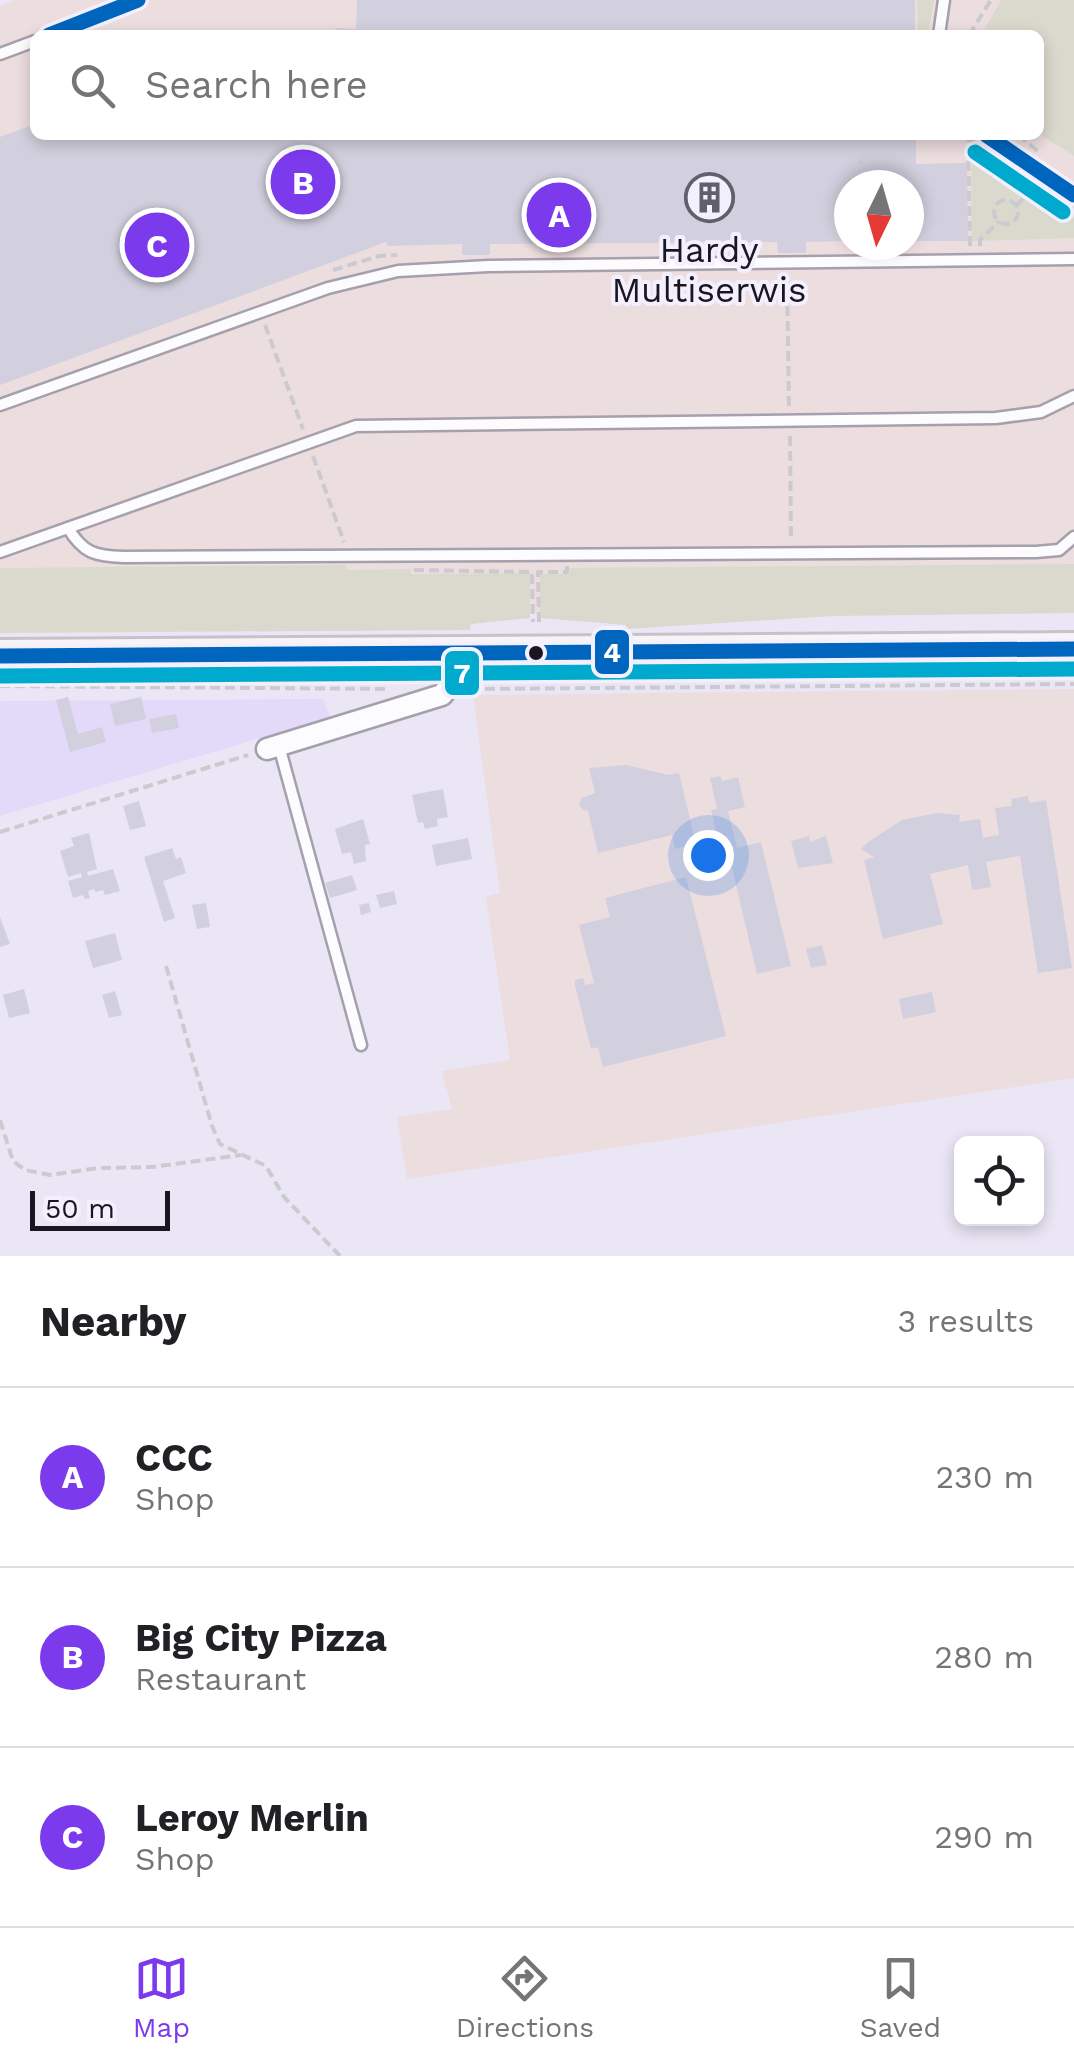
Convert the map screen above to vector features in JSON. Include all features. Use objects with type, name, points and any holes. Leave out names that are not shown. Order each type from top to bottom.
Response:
[{"type":"main road","points":[[0,656],[1074,649]]},
{"type":"street","points":[[273,748],[442,695],[449,690],[453,652]]},
{"type":"lane","points":[[62,30],[138,0]]},
{"type":"lane","points":[[940,30],[944,0]]},
{"type":"lane","points":[[0,54],[30,42]]},
{"type":"lane","points":[[993,140],[1074,195]]},
{"type":"lane","points":[[0,405],[328,288],[398,270],[1074,258]]},
{"type":"lane","points":[[0,552],[356,426],[996,418],[1040,412],[1074,396]]},
{"type":"lane","points":[[68,528],[78,545],[98,555],[123,557],[1036,552],[1059,550],[1074,536]]},
{"type":"lane","points":[[1013,648],[1074,660]]},
{"type":"lane","points":[[273,748],[361,1046]]},
{"type":"path","points":[[972,30],[991,0]]},
{"type":"path","points":[[970,246],[968,140],[975,142]]},
{"type":"path","points":[[1016,206],[1010,201],[998,203],[994,213],[999,222],[1008,224],[1014,220],[1016,206],[1040,184]]},
{"type":"path","points":[[980,246],[980,240],[999,222]]},
{"type":"path","points":[[413,566],[414,572],[532,572],[536,622],[538,572],[567,572]]},
{"type":"path","points":[[449,690],[1074,684]]},
{"type":"path","points":[[0,686],[407,689]]},
{"type":"path","points":[[0,832],[273,748]]},
{"type":"path","points":[[166,966],[220,1144],[266,1166],[284,1197],[340,1256]]},
{"type":"path","points":[[0,1120],[13,1161],[25,1170],[50,1174],[241,1155]]},
{"type":"shaded area","points":[[16,0],[1001,0],[984,30],[30,30],[30,140],[1044,137],[1074,156],[1074,608],[489,614],[0,625],[0,6]]},
{"type":"shaded area","points":[[917,0],[934,0],[929,30],[918,30]]},
{"type":"shaded area","points":[[1001,0],[1074,0],[1074,156],[1044,137],[1044,30],[984,30]]},
{"type":"shaded area","points":[[971,144],[1037,193],[1045,187],[1074,207],[1074,238],[972,241]]},
{"type":"shaded area","points":[[1074,564],[1074,613],[832,616],[626,629],[626,625],[540,618],[540,574],[569,574],[570,568]]},
{"type":"shaded area","points":[[345,565],[348,570],[410,569],[411,574],[530,573],[530,618],[471,624],[470,630],[0,633],[0,568]]},
{"type":"shaded area","points":[[1074,689],[1074,1078],[407,1179],[397,1117],[452,1109],[442,1071],[510,1060],[486,897],[500,893],[473,695]]},
{"type":"shaded area","points":[[323,699],[330,717],[0,816],[0,701]]},
{"type":"building","points":[[357,0],[915,0],[915,30],[333,30],[356,29]]},
{"type":"building","points":[[30,126],[30,140],[916,140],[916,164],[967,163],[968,241],[924,241],[924,170],[834,170],[834,241],[806,242],[806,253],[778,253],[777,242],[490,244],[490,255],[462,255],[462,244],[388,246],[386,242],[0,385],[0,137]]},
{"type":"building","points":[[68,697],[78,734],[102,727],[106,742],[70,752],[56,700]]},
{"type":"building","points":[[141,697],[146,719],[115,726],[110,704]]},
{"type":"building","points":[[176,714],[179,728],[152,733],[149,719]]},
{"type":"building","points":[[626,765],[669,775],[679,773],[696,844],[675,849],[672,835],[598,853],[588,811],[579,804],[582,798],[595,793],[589,768]]},
{"type":"building","points":[[720,776],[722,781],[738,777],[745,807],[728,811],[737,848],[761,842],[791,966],[757,974],[731,864],[724,866],[711,810],[717,809],[710,778]]},
{"type":"building","points":[[443,789],[448,817],[437,819],[438,826],[425,829],[423,822],[418,823],[412,795]]},
{"type":"building","points":[[1028,796],[1029,803],[1046,800],[1072,968],[1038,973],[1020,856],[986,862],[991,887],[972,890],[968,865],[930,874],[943,924],[883,939],[864,860],[874,857],[861,849],[868,842],[902,820],[937,813],[960,815],[959,822],[980,819],[983,838],[999,835],[995,808],[1012,806],[1011,799]]},
{"type":"building","points":[[139,801],[146,826],[130,830],[123,806]]},
{"type":"building","points":[[363,819],[370,844],[365,845],[366,861],[354,864],[351,852],[342,854],[335,829]]},
{"type":"building","points":[[89,833],[97,869],[87,872],[88,876],[113,869],[120,891],[105,895],[103,890],[94,889],[88,891],[90,898],[73,898],[68,881],[82,877],[81,873],[68,877],[60,851],[74,846],[71,838]]},
{"type":"building","points":[[809,836],[810,842],[826,836],[833,863],[798,868],[791,841]]},
{"type":"building","points":[[468,838],[472,859],[436,866],[432,845]]},
{"type":"building","points":[[172,848],[176,859],[181,857],[186,873],[163,881],[175,918],[164,922],[144,857]]},
{"type":"building","points":[[352,875],[357,890],[330,898],[325,883]]},
{"type":"building","points":[[686,877],[726,1036],[603,1067],[598,1047],[591,1049],[575,985],[575,980],[583,978],[585,985],[594,983],[579,925],[610,917],[605,898]]},
{"type":"building","points":[[394,891],[397,904],[380,908],[376,895]]},
{"type":"building","points":[[206,903],[210,927],[197,929],[192,905]]},
{"type":"building","points":[[369,903],[371,912],[361,915],[359,905]]},
{"type":"building","points":[[0,917],[10,944],[0,947]]},
{"type":"building","points":[[115,933],[122,960],[93,968],[85,941]]},
{"type":"building","points":[[822,945],[827,965],[811,968],[806,949]]},
{"type":"building","points":[[24,989],[30,1013],[9,1018],[3,995]]},
{"type":"building","points":[[115,991],[122,1015],[109,1018],[102,995]]},
{"type":"building","points":[[932,992],[936,1012],[903,1019],[899,999]]},
{"type":"transit line","name":"4","points":[[62,30],[138,0]]},
{"type":"transit line","name":"4","points":[[993,140],[1074,195]]},
{"type":"transit line","name":"7","points":[[975,152],[1063,212]]},
{"type":"transit line","name":"4","points":[[0,656],[1074,649]]},
{"type":"transit line","name":"7","points":[[0,676],[1074,669]]},
{"type":"place","name":"Big City Pizza","points":[[303,182]]},
{"type":"place","name":"Hardy Multiserwis","points":[[709,198]]},
{"type":"place","name":"CCC","points":[[559,215]]},
{"type":"place","name":"Leroy Merlin","points":[[157,245]]}]
